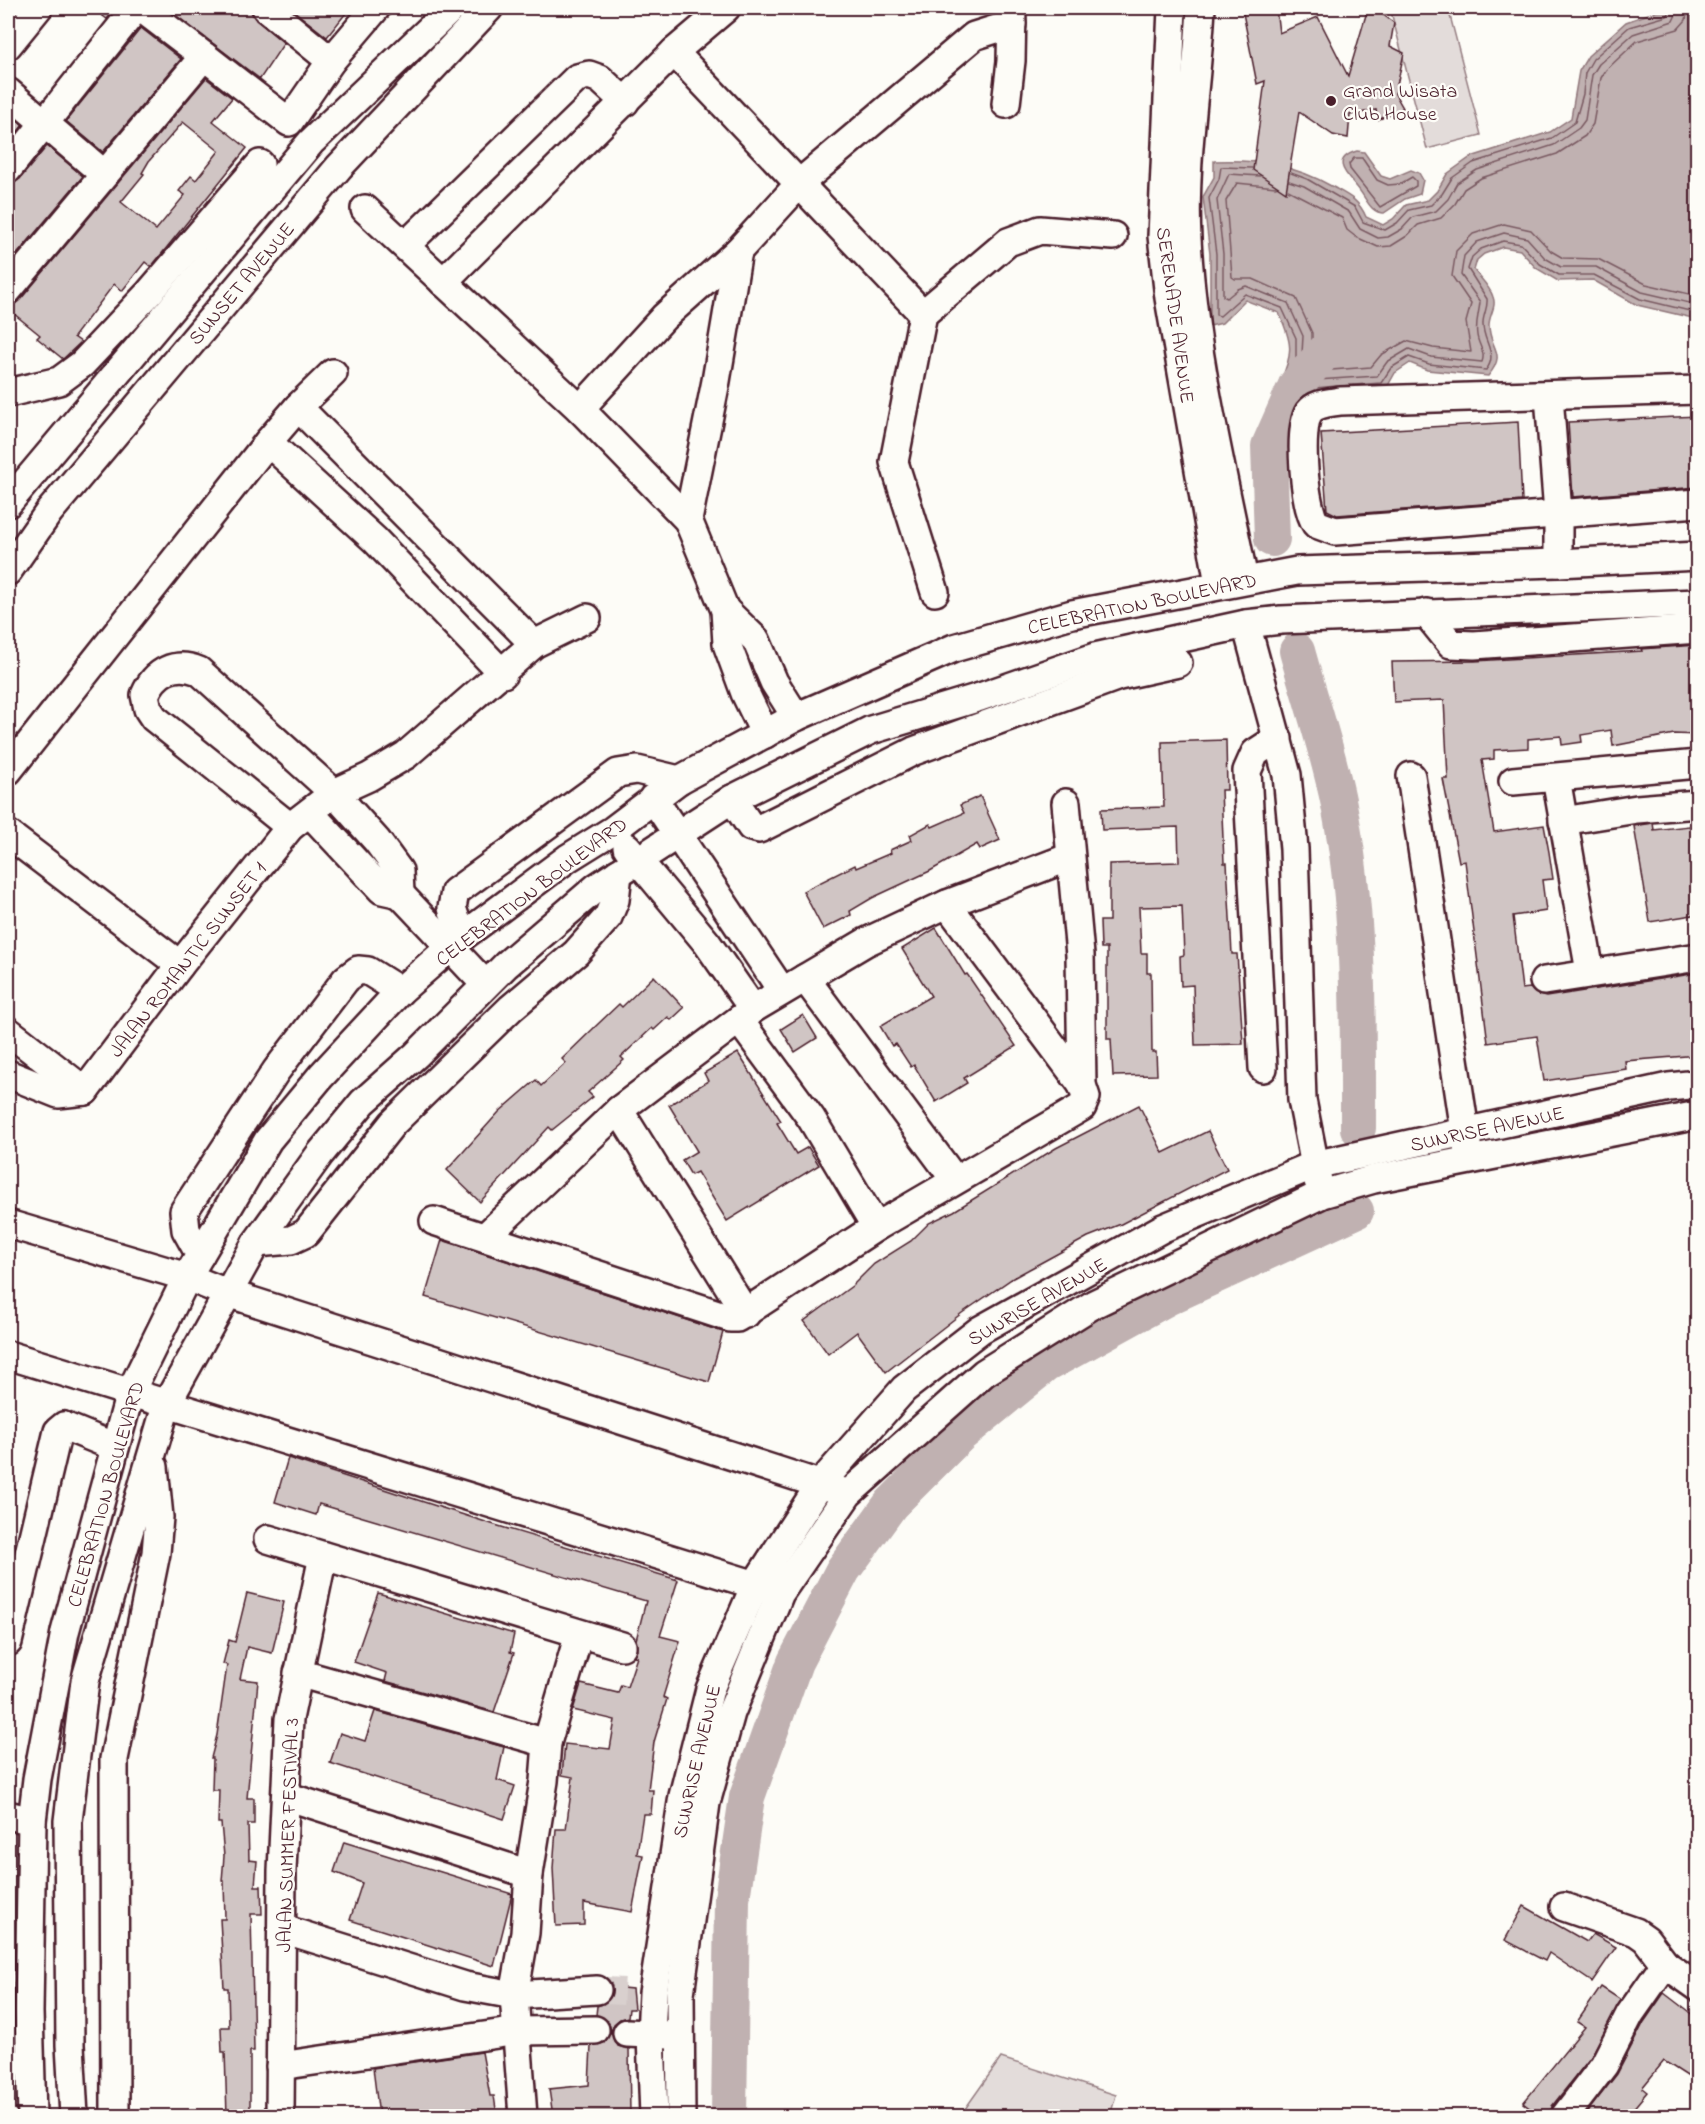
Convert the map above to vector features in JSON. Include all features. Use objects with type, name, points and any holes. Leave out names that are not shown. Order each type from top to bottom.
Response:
[{"type":"street","points":[[8,168],[136,8]]},
{"type":"street","points":[[141,8],[289,122],[331,61],[376,8]]},
{"type":"street","points":[[266,8],[331,61]]},
{"type":"street","name":"SUNSET AVENUE","points":[[12,489],[311,142],[452,8]]},
{"type":"street","name":"SUNSET AVENUE","points":[[8,571],[16,541],[50,512],[339,167],[489,8]]},
{"type":"street","points":[[443,282],[674,52],[726,8]]},
{"type":"street","name":"SERENADE AVENUE","points":[[1172,8],[1162,237],[1171,309],[1232,582]]},
{"type":"street","name":"SERENADE AVENUE","points":[[1201,8],[1190,139],[1187,237],[1193,304],[1232,582]]},
{"type":"street","points":[[8,45],[28,11]]},
{"type":"street","points":[[1006,104],[1012,16]]},
{"type":"street","points":[[580,409],[664,316],[738,251],[801,182],[974,36],[1012,16]]},
{"type":"street","points":[[674,52],[801,182],[924,315]]},
{"type":"street","points":[[8,290],[204,56]]},
{"type":"street","points":[[406,245],[577,78],[590,75],[600,79],[625,102]]},
{"type":"street","points":[[8,92],[104,174]]},
{"type":"street","points":[[8,393],[59,381],[82,364],[149,293],[260,164]]},
{"type":"street","points":[[365,209],[580,409],[688,520],[725,610],[727,644],[745,693],[765,734]]},
{"type":"street","points":[[935,592],[894,462],[894,451],[924,315],[1008,242],[1040,230],[1113,236]]},
{"type":"street","points":[[688,520],[716,381],[738,251]]},
{"type":"street","points":[[8,771],[268,442],[298,407],[333,373]]},
{"type":"street","points":[[1698,390],[1340,401],[1321,404],[1310,411],[1303,425],[1307,506],[1316,524],[1335,531],[1698,503]]},
{"type":"street","points":[[1549,396],[1558,513],[1558,563]]},
{"type":"street","points":[[298,407],[534,644]]},
{"type":"street","points":[[268,442],[375,540],[502,674]]},
{"type":"street","points":[[12,489],[50,512]]},
{"type":"street","points":[[1319,568],[1335,531]]},
{"type":"street","name":"CELEBRATION BOULEVARD","points":[[32,2116],[20,1818],[37,1779],[65,1632],[130,1393],[194,1266],[268,1140],[321,1076],[400,991],[457,943],[568,858],[613,830],[679,780],[796,717],[954,648],[1072,614],[1232,582],[1319,568],[1558,563],[1698,556]]},
{"type":"street","name":"CELEBRATION BOULEVARD","points":[[74,2116],[70,2045],[68,1821],[83,1692],[168,1403],[256,1243],[320,1154],[363,1102],[416,1054],[485,984],[597,887],[732,799],[871,730],[980,697],[1095,657],[1246,624],[1426,613],[1698,603]]},
{"type":"street","points":[[725,610],[756,640],[774,682],[796,717]]},
{"type":"street","points":[[1426,613],[1433,625],[1451,644],[1473,645],[1698,628]]},
{"type":"street","name":"JALAN ROMANTIC SUNSET 1","points":[[85,1091],[180,965],[300,820],[334,793],[369,777],[406,755],[534,644],[587,618]]},
{"type":"street","points":[[1246,624],[1287,775],[1294,849],[1302,1100],[1314,1166],[1322,1194]]},
{"type":"street","points":[[732,799],[751,827],[759,829],[914,751],[1119,676],[1178,663]]},
{"type":"street","points":[[400,894],[399,871],[377,841],[334,793],[199,671],[180,666],[165,670],[146,695],[154,718],[300,820],[354,862],[382,890],[400,894],[457,943],[485,984]]},
{"type":"street","points":[[1263,1068],[1247,771],[1255,753],[1278,738]]},
{"type":"street","points":[[1514,781],[1662,765],[1698,764]]},
{"type":"street","points":[[457,943],[452,908],[455,892],[618,773],[638,770],[679,780]]},
{"type":"street","points":[[1411,776],[1469,1161]]},
{"type":"street","points":[[1556,778],[1590,972]]},
{"type":"street","points":[[653,798],[678,836],[793,984],[956,1180]]},
{"type":"street","points":[[434,1221],[486,1236],[730,1318],[746,1314],[876,1227],[1082,1107],[1086,1097],[1082,1085],[1080,955],[1066,803]]},
{"type":"street","points":[[1563,821],[1637,809],[1698,804]]},
{"type":"street","points":[[613,830],[628,867],[707,943],[746,1015],[876,1227]]},
{"type":"street","points":[[8,834],[180,965]]},
{"type":"street","points":[[354,862],[377,841]]},
{"type":"street","points":[[486,1236],[619,1110],[746,1015],[793,984],[866,942],[947,904],[1070,857]]},
{"type":"street","points":[[256,1243],[291,1240],[306,1233],[393,1123],[511,1008],[576,952],[608,916],[628,867]]},
{"type":"street","points":[[947,904],[1082,1085]]},
{"type":"street","points":[[1544,981],[1590,972],[1698,957]]},
{"type":"street","points":[[194,1266],[184,1211],[276,1071],[346,979],[358,970],[368,971],[400,991]]},
{"type":"street","points":[[8,1031],[85,1091]]},
{"type":"street","points":[[8,1074],[58,1094],[85,1091]]},
{"type":"street","name":"SUNRISE AVENUE","points":[[654,2116],[639,2034],[642,1993],[683,1796],[710,1689],[768,1588],[821,1483],[904,1389],[980,1330],[1163,1228],[1314,1166],[1669,1087],[1698,1084]]},
{"type":"street","points":[[619,1110],[746,1314]]},
{"type":"street","name":"SUNRISE AVENUE","points":[[681,2116],[680,1994],[706,1803],[768,1588],[848,1494],[984,1373],[1094,1304],[1322,1194],[1374,1179],[1698,1115]]},
{"type":"street","points":[[8,1224],[194,1266],[227,1293],[821,1483],[848,1494]]},
{"type":"street","points":[[8,1355],[768,1588]]},
{"type":"street","points":[[8,1642],[58,1431],[64,1426],[115,1447]]},
{"type":"street","points":[[115,2116],[114,1759],[156,1553],[159,1517],[152,1454]]},
{"type":"street","points":[[268,1539],[622,1646]]},
{"type":"street","name":"JALAN SUMMER FESTIVAL 3","points":[[280,2116],[289,1719],[323,1556]]},
{"type":"street","points":[[523,2116],[514,1995],[525,1933],[529,1874],[544,1781],[547,1743],[579,1634]]},
{"type":"street","points":[[298,1672],[547,1743]]},
{"type":"street","points":[[286,1796],[529,1874]]},
{"type":"street","points":[[1564,1907],[1636,1932],[1646,1939],[1665,1964],[1698,1987]]},
{"type":"street","points":[[283,1929],[454,1983],[514,1995],[597,1990]]},
{"type":"street","points":[[1567,2104],[1604,2065],[1630,2014],[1665,1964]]},
{"type":"street","points":[[642,1993],[680,1994]]},
{"type":"street","points":[[280,2066],[518,2031],[595,2030]]},
{"type":"street","points":[[639,2034],[680,2035]]},
{"type":"shaded area","points":[[1390,8],[1448,8],[1481,135],[1427,149]]},
{"type":"shaded area","points":[[1001,2058],[1116,2095],[1110,2116],[960,2116]]},
{"type":"water","points":[[1697,8],[1697,319],[1637,305],[1593,280],[1558,281],[1536,268],[1520,250],[1503,247],[1484,254],[1477,260],[1474,270],[1492,293],[1494,301],[1489,325],[1497,361],[1488,376],[1427,370],[1410,363],[1395,373],[1386,389],[1314,394],[1296,385],[1280,382],[1288,363],[1290,348],[1287,332],[1279,313],[1245,300],[1222,323],[1210,326],[1210,254],[1203,197],[1214,177],[1214,161],[1261,163],[1304,173],[1349,196],[1357,202],[1366,217],[1383,225],[1393,219],[1406,205],[1428,200],[1437,191],[1447,174],[1471,157],[1550,132],[1571,118],[1579,71],[1588,56],[1626,22],[1657,11]]},
{"type":"water","points":[[1357,151],[1364,152],[1381,176],[1390,179],[1411,170],[1419,173],[1423,180],[1420,194],[1405,199],[1384,213],[1376,211],[1347,175],[1342,164],[1343,159]]},
{"type":"building","points":[[92,8],[116,8],[107,19]]},
{"type":"building","points":[[166,8],[251,8],[256,20],[284,43],[260,79]]},
{"type":"building","points":[[290,8],[350,8],[327,37]]},
{"type":"building","name":"Grand Wisata Club House","points":[[1242,8],[1276,8],[1279,33],[1318,17],[1348,76],[1368,8],[1374,8],[1394,23],[1390,46],[1404,53],[1395,94],[1403,108],[1378,120],[1376,110],[1350,115],[1348,138],[1333,135],[1299,112],[1286,192],[1253,170],[1265,81],[1257,84]]},
{"type":"building","points":[[141,28],[181,59],[103,152],[66,121]]},
{"type":"building","points":[[206,78],[232,98],[213,121],[247,148],[151,267],[145,262],[122,291],[114,284],[74,337],[81,342],[63,359],[37,338],[40,335],[8,309],[20,300]],"holes":[[[183,122],[219,151],[196,180],[191,176],[179,191],[185,195],[156,230],[121,202],[144,174],[142,173],[149,161]]]},
{"type":"building","points":[[8,112],[23,125],[8,144]]},
{"type":"building","points":[[47,146],[83,176],[13,259],[8,255],[8,184],[20,179]]},
{"type":"building","points":[[1698,416],[1698,487],[1573,497],[1568,422]]},
{"type":"building","points":[[1518,422],[1522,501],[1337,515],[1327,510],[1321,433]]},
{"type":"building","points":[[1698,645],[1698,735],[1674,734],[1613,746],[1611,730],[1581,735],[1582,742],[1562,745],[1561,736],[1528,739],[1528,748],[1494,750],[1494,759],[1482,760],[1494,832],[1544,825],[1549,852],[1553,879],[1542,880],[1546,911],[1513,916],[1522,989],[1530,988],[1538,995],[1546,997],[1698,973],[1698,1055],[1625,1061],[1626,1069],[1544,1081],[1537,1036],[1488,1043],[1465,861],[1459,862],[1443,779],[1448,779],[1444,700],[1394,702],[1392,662],[1475,661],[1642,651],[1641,649]]},
{"type":"building","points":[[1226,740],[1227,790],[1221,790],[1224,863],[1227,863],[1232,954],[1237,954],[1243,1044],[1195,1045],[1193,985],[1181,986],[1180,956],[1184,955],[1182,906],[1139,907],[1141,953],[1147,953],[1147,973],[1151,973],[1152,1052],[1156,1052],[1157,1075],[1113,1076],[1111,1039],[1107,1039],[1107,948],[1101,948],[1100,921],[1109,921],[1109,864],[1179,862],[1178,827],[1102,830],[1101,809],[1164,807],[1162,742]]},
{"type":"building","points":[[980,796],[1000,840],[980,849],[977,844],[930,871],[872,898],[850,911],[851,915],[823,929],[803,891],[855,865],[856,868],[891,853],[890,850],[912,840],[910,835],[930,824],[932,827],[964,813],[960,805]]},
{"type":"building","points":[[1653,823],[1654,830],[1698,825],[1698,914],[1650,922],[1634,826]]},
{"type":"building","points":[[936,928],[965,975],[967,974],[1016,1046],[964,1078],[967,1083],[936,1102],[914,1065],[911,1067],[896,1044],[892,1046],[880,1026],[931,996],[902,949]]},
{"type":"building","points":[[654,976],[684,1008],[671,1020],[668,1017],[654,1030],[652,1028],[621,1057],[624,1060],[588,1092],[593,1097],[552,1130],[549,1127],[480,1202],[447,1170],[499,1112],[536,1080],[541,1086],[566,1063],[562,1059],[619,1004],[622,1007]]},
{"type":"building","points":[[803,1015],[817,1038],[795,1052],[781,1029]]},
{"type":"building","points":[[738,1053],[781,1121],[777,1123],[796,1154],[808,1147],[819,1165],[727,1221],[697,1172],[691,1175],[682,1160],[697,1151],[669,1105],[708,1081],[704,1073]]},
{"type":"building","points":[[1139,1105],[1163,1153],[1208,1131],[1227,1169],[1121,1224],[1088,1237],[1013,1278],[962,1313],[886,1372],[857,1332],[828,1354],[804,1321],[852,1286],[874,1264],[911,1241],[929,1223],[954,1211],[1056,1148]]},
{"type":"building","points":[[442,1240],[723,1332],[709,1382],[425,1297]]},
{"type":"building","points":[[288,1458],[495,1525],[678,1580],[660,1636],[680,1641],[663,1697],[667,1699],[654,1742],[648,1790],[653,1790],[651,1814],[643,1814],[637,1854],[643,1855],[632,1912],[584,1903],[584,1925],[556,1926],[553,1868],[556,1829],[566,1829],[573,1777],[562,1775],[565,1744],[610,1749],[615,1720],[573,1710],[581,1684],[618,1693],[621,1685],[627,1687],[637,1657],[634,1656],[637,1650],[636,1640],[646,1601],[319,1504],[316,1515],[275,1502]]},
{"type":"building","points":[[247,1593],[284,1602],[272,1653],[247,1647],[240,1679],[258,1681],[247,1798],[254,1798],[254,1824],[248,1824],[249,1860],[257,1861],[255,1886],[261,1886],[262,1914],[251,1914],[254,2051],[250,2051],[250,2116],[227,2116],[225,2052],[222,2052],[221,2027],[229,2027],[228,1988],[224,1988],[220,1919],[225,1919],[224,1881],[222,1881],[224,1856],[221,1823],[218,1823],[219,1790],[212,1790],[213,1758],[211,1758],[217,1735],[227,1665],[223,1664],[229,1640],[235,1642]]},
{"type":"building","points":[[378,1593],[514,1634],[510,1652],[514,1653],[494,1712],[385,1681],[387,1673],[354,1662]]},
{"type":"building","points":[[375,1711],[504,1747],[497,1780],[515,1786],[504,1819],[330,1763],[340,1733],[365,1741]]},
{"type":"building","points":[[344,1842],[512,1894],[494,1966],[350,1920],[362,1883],[334,1872]]},
{"type":"building","points":[[1524,1906],[1587,1942],[1593,1934],[1616,1947],[1592,1982],[1549,1953],[1545,1961],[1505,1940]]},
{"type":"building","points":[[612,1987],[632,1989],[634,2009],[629,2009],[628,2017],[614,2024],[611,2033],[618,2046],[629,2049],[630,2116],[553,2116],[549,2089],[589,2085],[591,2046],[604,2043],[611,2030],[608,2021],[596,2015],[597,2006],[611,1998]]},
{"type":"building","points":[[1601,1987],[1621,2000],[1591,2057],[1552,2106],[1550,2116],[1540,2116],[1523,2103],[1585,2027],[1577,2022]]},
{"type":"building","points":[[1664,1993],[1698,2019],[1698,2083],[1664,2061],[1642,2088],[1647,2092],[1627,2116],[1584,2116],[1617,2074],[1644,2022]]},
{"type":"building","points":[[482,2052],[490,2096],[494,2096],[497,2116],[379,2116],[373,2068]]},
{"type":"waterway","points":[[1272,539],[1269,446],[1296,385],[1328,348]]},
{"type":"waterway","points":[[1297,651],[1330,767],[1346,845],[1356,966],[1358,1128]]},
{"type":"waterway","points":[[729,2116],[732,1899],[747,1797],[795,1662],[843,1570],[891,1504],[961,1434],[1045,1365],[1167,1298],[1356,1211]]},
{"type":"tunnel","points":[[597,1990],[632,1992]]},
{"type":"place","name":"Grand Wisata Club House","points":[[1331,101]]}]
